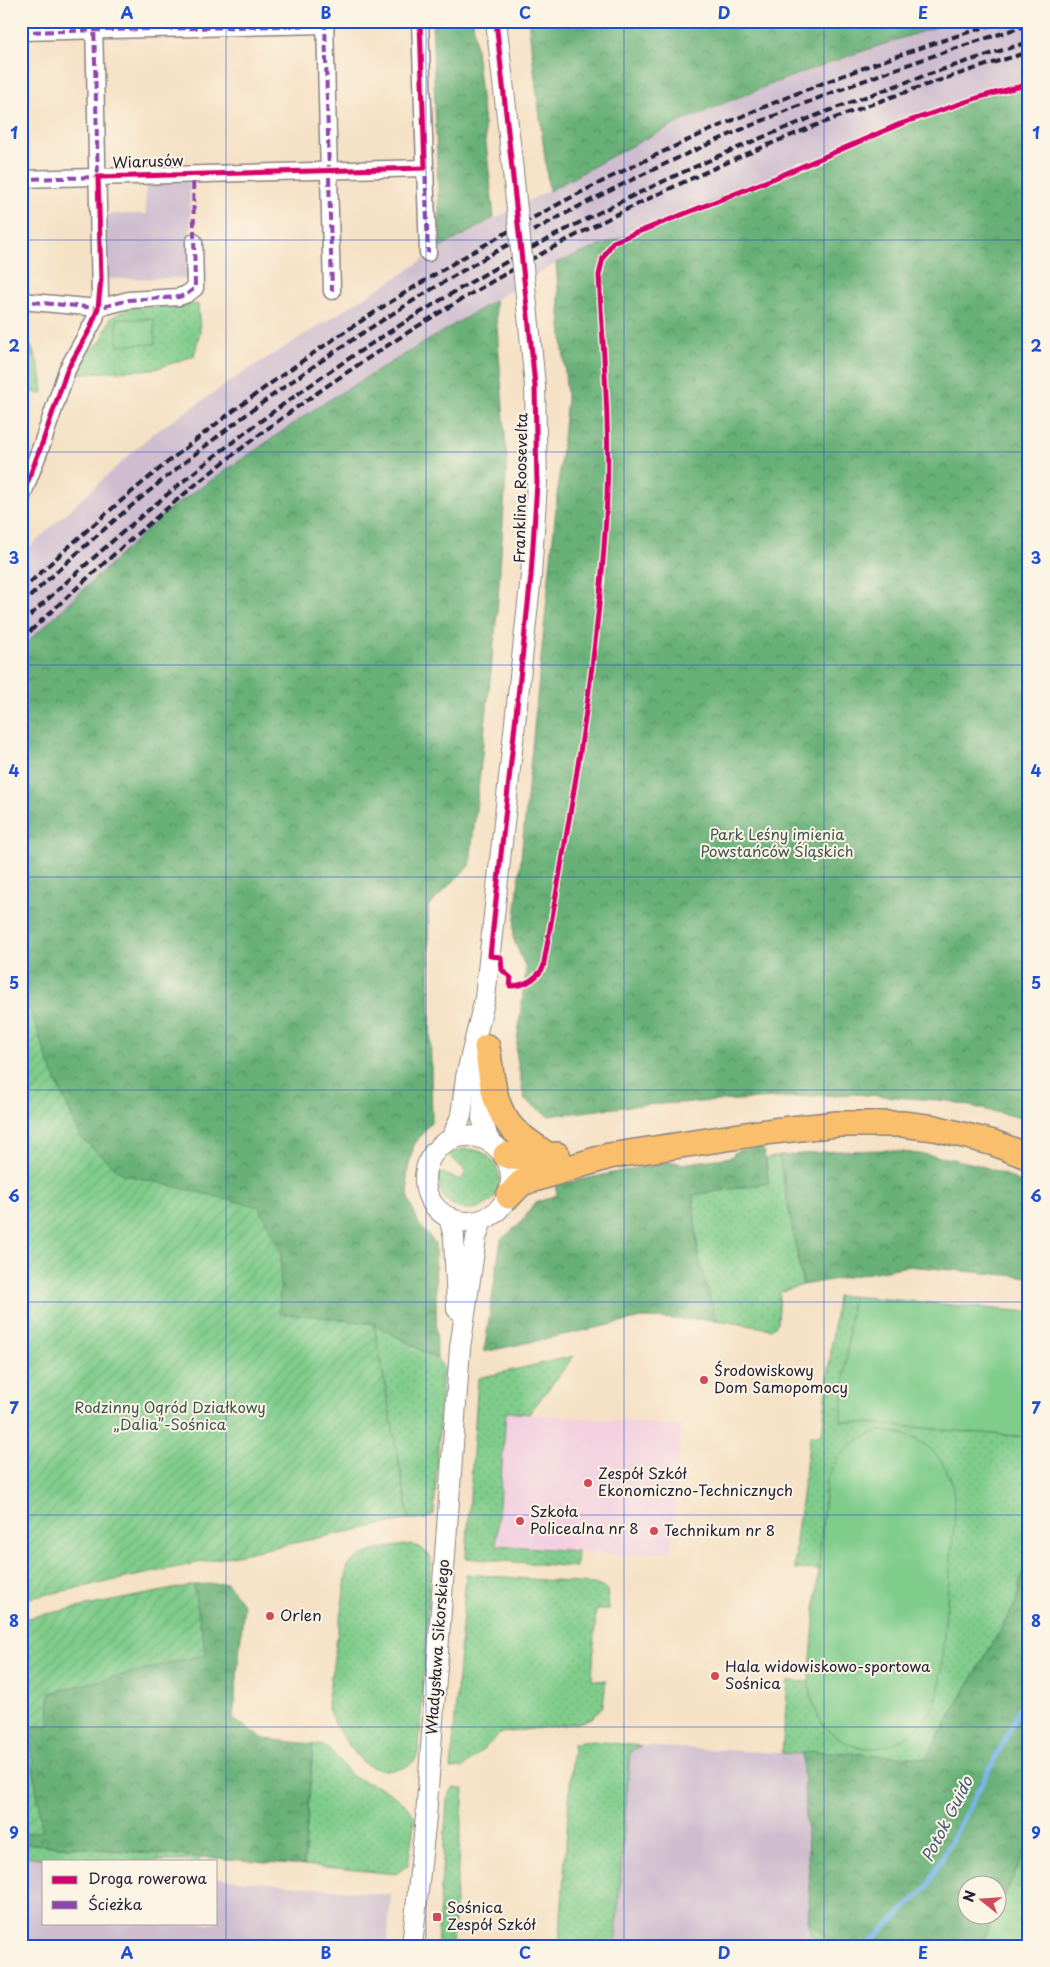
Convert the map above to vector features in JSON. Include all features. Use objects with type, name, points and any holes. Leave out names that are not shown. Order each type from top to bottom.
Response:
[{"type":"main road","points":[[487,1047],[496,1100],[506,1119],[514,1130],[547,1155]]},
{"type":"main road","points":[[509,1196],[521,1183],[609,1156],[784,1129],[870,1122],[902,1124],[958,1134],[994,1143],[1029,1157]]},
{"type":"main road","points":[[497,1147],[523,1159],[547,1155],[609,1156]]},
{"type":"street","points":[[420,21],[428,253]]},
{"type":"street","name":"Franklina Roosevelta","points":[[452,1138],[461,1116],[466,1077],[485,998],[531,576],[537,483],[535,386],[496,21]]},
{"type":"street","points":[[21,32],[94,26],[326,23],[332,291]]},
{"type":"street","points":[[94,26],[98,177]]},
{"type":"street","name":"Wiarusów","points":[[21,179],[330,169],[425,168]]},
{"type":"street","name":"Wiarusów","points":[[21,499],[25,478],[42,444],[67,370],[90,329],[98,308],[101,278],[98,177]]},
{"type":"street","points":[[21,301],[98,308],[129,300],[179,297],[195,288],[194,242]]},
{"type":"street","name":"Franklina Roosevelta","points":[[485,998],[487,1047],[482,1118],[497,1147]]},
{"type":"street","points":[[463,1135],[477,1136],[497,1147],[510,1166],[512,1178],[509,1196],[500,1209],[482,1220],[471,1223],[459,1222],[439,1211],[429,1198],[425,1186],[426,1171],[435,1150],[452,1138],[463,1135]]},
{"type":"street","name":"Władysława Sikorskiego","points":[[448,1217],[454,1237],[460,1348]]},
{"type":"street","name":"Władysława Sikorskiego","points":[[412,1946],[426,1817],[460,1348],[476,1238],[482,1220]]},
{"type":"shaded area","points":[[955,21],[1029,21],[1029,84],[980,97],[900,124],[775,178],[556,263],[319,406],[167,511],[21,648],[21,555],[151,435],[246,371],[410,269],[440,248],[639,142],[744,95],[890,42]]},
{"type":"shaded area","points":[[189,178],[192,278],[106,279],[104,214],[146,214],[145,180]]},
{"type":"shaded area","points":[[21,1329],[31,1361],[21,1363]]},
{"type":"shaded area","name":"Zespół Szkół Ekonomiczno-Technicznych","points":[[506,1412],[681,1426],[671,1551],[623,1555],[496,1545]]},
{"type":"shaded area","points":[[641,1746],[802,1754],[810,1887],[808,1921],[816,1946],[615,1946],[630,1751]]},
{"type":"shaded area","points":[[21,1855],[52,1860],[42,1860],[42,1924],[218,1924],[218,1878],[391,1895],[387,1946],[21,1946]]},
{"type":"green space","points":[[432,21],[473,21],[494,218],[440,248]]},
{"type":"green space","points":[[528,21],[955,21],[835,61],[716,107],[639,142],[549,191]]},
{"type":"green space","name":"Park Leśny imienia Powstańców Śląskich","points":[[1029,84],[1029,1120],[949,1101],[854,1094],[640,1105],[548,1116],[524,1099],[516,1051],[526,968],[513,938],[567,398],[556,263],[775,178],[900,124],[980,97]]},
{"type":"green space","points":[[495,300],[507,461],[497,615],[470,865],[428,907],[432,1120],[414,1145],[407,1173],[409,1201],[419,1224],[435,1243],[437,1359],[374,1324],[279,1314],[281,1253],[122,1174],[81,1138],[51,1069],[21,986],[21,648],[167,511],[319,406]]},
{"type":"green space","points":[[198,304],[200,332],[194,356],[155,369],[70,374],[80,356],[100,343],[111,318],[129,308]]},
{"type":"green space","points":[[117,319],[154,319],[155,344],[117,345]]},
{"type":"green space","points":[[21,328],[39,366],[43,392],[39,394],[21,387]]},
{"type":"green space","name":"Rodzinny Ogród Działkowy „Dalia”-Sośnica","points":[[21,986],[51,1069],[81,1138],[122,1174],[259,1207],[281,1253],[279,1314],[374,1324],[409,1519],[30,1598],[21,1510],[21,1363],[31,1361],[21,1329]]},
{"type":"green space","points":[[763,1147],[769,1183],[693,1195],[698,1256],[716,1320],[642,1318],[484,1352],[501,1239],[520,1224],[535,1203],[557,1195],[555,1185],[671,1161],[681,1164],[731,1157],[736,1151]]},
{"type":"green space","points":[[464,1149],[478,1151],[490,1158],[496,1166],[500,1182],[496,1195],[486,1204],[474,1209],[460,1208],[449,1202],[441,1190],[439,1172],[461,1180],[466,1172],[449,1155]]},
{"type":"green space","points":[[887,1150],[942,1157],[979,1165],[997,1171],[1029,1188],[1029,1277],[908,1266],[803,1285],[779,1156],[835,1151]]},
{"type":"green space","points":[[779,1156],[803,1285],[780,1292],[778,1323],[771,1329],[716,1320],[698,1256],[693,1195],[769,1183],[766,1159]]},
{"type":"green space","points":[[837,1296],[852,1296],[841,1421],[1029,1437],[1029,1543],[1016,1603],[926,1758],[813,1751],[802,1754],[782,1753],[788,1681],[809,1682],[811,1697],[823,1724],[939,1689],[954,1515],[950,1477],[906,1434],[880,1431],[826,1483],[819,1570],[795,1569],[796,1540],[810,1436],[822,1434]]},
{"type":"green space","points":[[852,1296],[1029,1312],[1029,1437],[841,1421]]},
{"type":"green space","points":[[374,1324],[437,1359],[443,1367],[434,1514],[425,1519],[409,1519]]},
{"type":"green space","points":[[574,1356],[529,1414],[506,1412],[496,1545],[577,1551],[576,1567],[466,1558],[478,1378]]},
{"type":"green space","points":[[880,1431],[902,1434],[912,1438],[922,1443],[938,1456],[949,1476],[955,1509],[939,1689],[934,1704],[927,1717],[917,1729],[904,1738],[877,1748],[863,1748],[849,1744],[824,1725],[814,1705],[809,1682],[826,1483],[834,1464],[846,1450],[861,1439]]},
{"type":"green space","points":[[1029,1543],[1029,1844],[1008,1888],[1008,1874],[958,1874],[958,1924],[991,1924],[980,1946],[836,1946],[808,1921],[810,1887],[802,1754],[812,1751],[926,1758],[1016,1603]]},
{"type":"green space","points":[[411,1544],[421,1548],[431,1557],[419,1749],[416,1759],[410,1765],[396,1770],[388,1770],[373,1767],[361,1760],[336,1726],[327,1704],[348,1565],[369,1552]]},
{"type":"green space","points":[[466,1574],[594,1584],[607,1589],[609,1610],[596,1610],[592,1680],[606,1681],[603,1706],[592,1718],[578,1723],[501,1733],[463,1768],[451,1769]]},
{"type":"green space","points":[[227,1583],[244,1605],[233,1719],[264,1739],[313,1744],[304,1865],[21,1843],[21,1834],[42,1831],[28,1728],[49,1693],[205,1654],[193,1585]]},
{"type":"green space","points":[[193,1585],[206,1654],[49,1693],[50,1725],[28,1728],[42,1831],[21,1834],[21,1619]]},
{"type":"green space","points":[[594,1741],[641,1746],[630,1751],[615,1946],[559,1946],[573,1743]]},
{"type":"green space","points":[[313,1744],[328,1747],[352,1777],[389,1791],[407,1806],[415,1817],[408,1865],[396,1874],[304,1865]]},
{"type":"green space","points":[[453,1788],[464,1789],[452,1946],[437,1946],[447,1798]]},
{"type":"green space","points":[[21,1843],[200,1857],[199,1860],[52,1860],[21,1855]]},
{"type":"green space","points":[[1029,1844],[1029,1946],[980,1946],[991,1924],[1008,1924],[1008,1888]]},
{"type":"green space","points":[[808,1921],[836,1946],[816,1946]]},
{"type":"waterway","name":"Potok Guido","points":[[866,1946],[927,1887],[1011,1728],[1029,1687]]},
{"type":"railway","points":[[21,591],[128,495],[240,406],[358,323],[480,248],[606,180],[736,119],[869,66],[1005,21]]},
{"type":"railway","points":[[21,605],[132,505],[247,414],[367,330],[490,255],[618,186],[751,126],[888,72],[1029,25]]},
{"type":"railway","points":[[21,624],[133,523],[250,429],[339,365],[431,306],[526,251],[622,201],[721,155],[822,113],[924,76],[1029,42]]},
{"type":"railway","points":[[21,640],[78,586],[197,483],[259,435],[348,372],[438,313],[531,259],[627,209],[724,164],[824,122],[925,85],[1029,52]]},
{"type":"marked path","points":[[94,21],[98,181]]},
{"type":"marked path","points":[[325,21],[332,291]]},
{"type":"marked path","points":[[21,32],[326,25]]},
{"type":"marked path","points":[[425,164],[428,253]]},
{"type":"marked path","points":[[21,301],[98,308],[129,300],[179,297],[187,294],[195,288],[193,173]]},
{"type":"marked path","points":[[21,179],[103,177]]},
{"type":"cycle path","points":[[21,499],[67,370],[90,329],[98,308],[101,279],[98,177],[425,168],[420,21]]},
{"type":"cycle path","points":[[496,21],[535,386],[537,483],[531,576],[490,956],[501,957],[502,970],[511,978],[510,986],[520,985],[529,981],[537,976],[543,968],[574,792],[591,674],[603,556],[608,469],[607,414],[599,275],[603,258],[613,242],[775,178],[900,124],[980,97],[1029,84]]},
{"type":"place","name":"Środowiskowy Dom Samopomocy","points":[[704,1380]]},
{"type":"place","name":"Zespół Szkół Ekonomiczno-Technicznych","points":[[588,1483]]},
{"type":"place","name":"Szkoła Policealna nr 8","points":[[520,1521]]},
{"type":"place","name":"Technikum nr 8","points":[[654,1531]]},
{"type":"place","name":"Orlen","points":[[270,1616]]},
{"type":"place","name":"Hala widowiskowo-sportowa Sośnica","points":[[715,1676]]},
{"type":"place","name":"Sośnica Zespół Szkół","points":[[437,1917]]}]
